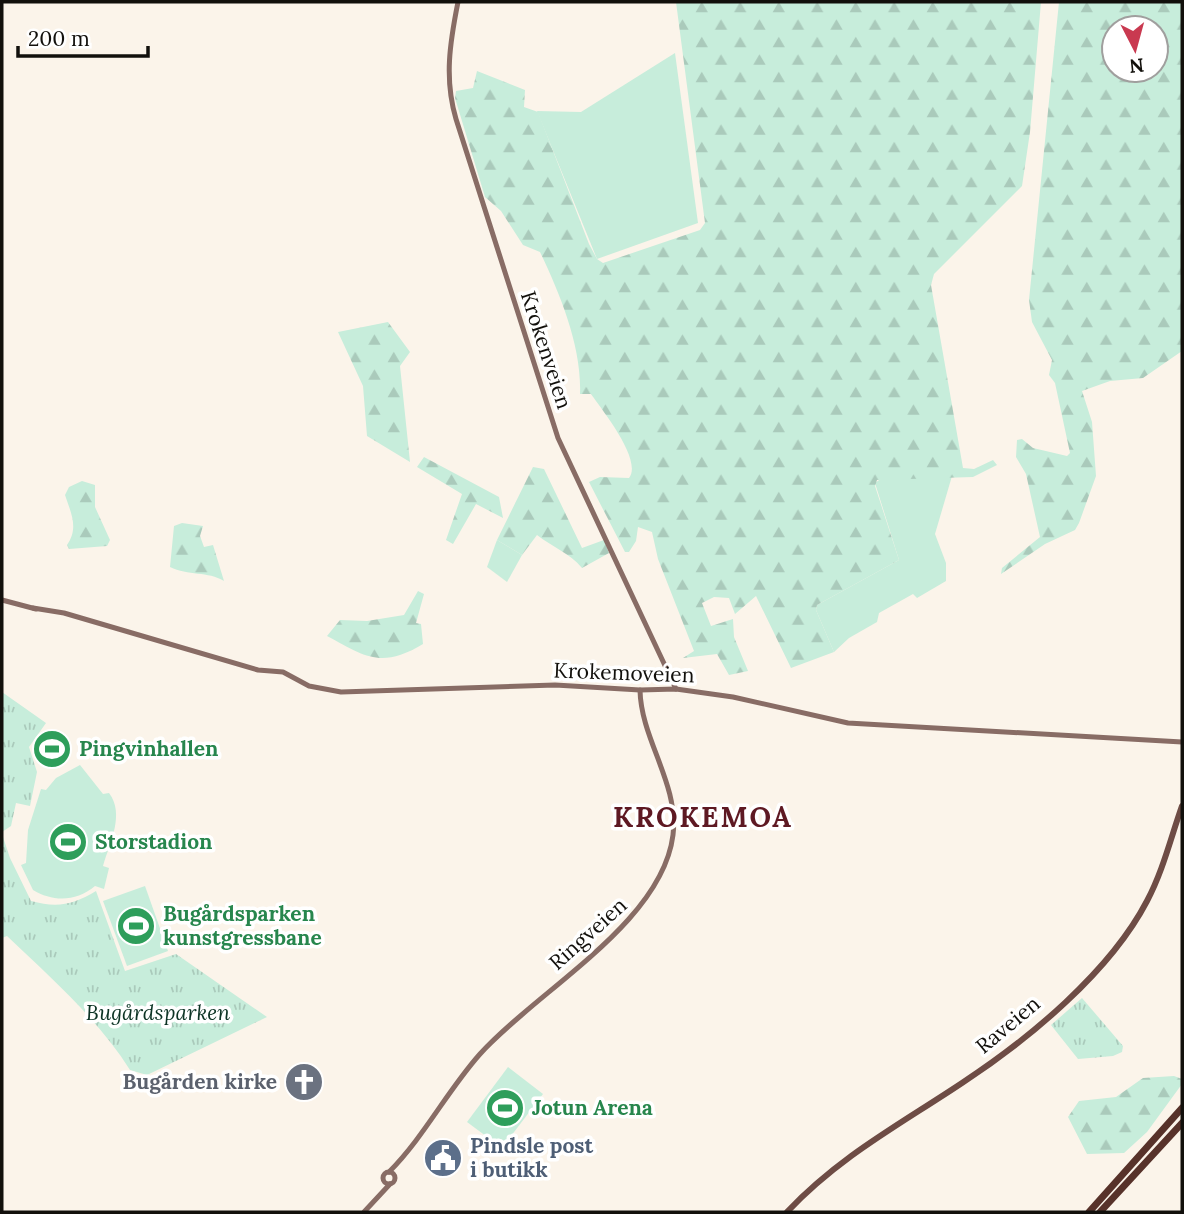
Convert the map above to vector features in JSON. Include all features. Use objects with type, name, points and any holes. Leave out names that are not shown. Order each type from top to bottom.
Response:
[{"type":"highway","points":[[1089,1212],[1182,1108]]},
{"type":"highway","points":[[1100,1212],[1182,1123]]},
{"type":"main road","name":"Krokenveien","points":[[458,2],[448,60],[449,88],[456,119],[558,438],[676,689]]},
{"type":"main road","name":"Krokemoveien","points":[[2,600],[258,670],[283,672],[309,686],[338,692],[555,685],[640,690],[676,689],[733,697],[848,723],[1182,742]]},
{"type":"main road","name":"Ringveien","points":[[383,1180],[384,1175],[405,1155],[456,1083],[491,1042],[635,914],[658,882],[671,846],[673,813],[668,786],[640,690]]},
{"type":"main road","name":"Raveien","points":[[787,1212],[844,1159],[992,1062],[1076,989],[1118,944],[1143,908],[1156,882],[1182,806]]},
{"type":"main road","name":"Ringveien","points":[[390,1184],[405,1155]]},
{"type":"main road","points":[[390,1172],[395,1177]]},
{"type":"main road","points":[[364,1212],[390,1184],[383,1180],[374,1199]]},
{"type":"green space","points":[[676,2],[1041,2],[1030,132],[1022,186],[934,274],[931,285],[963,468],[974,469],[993,460],[997,465],[973,477],[877,480],[875,486],[899,560],[817,605],[816,610],[834,652],[791,668],[756,596],[735,614],[729,598],[714,597],[702,603],[711,626],[733,619],[734,637],[748,671],[729,675],[717,654],[683,658],[694,651],[658,559],[652,532],[638,527],[636,541],[629,552],[625,552],[589,482],[600,477],[629,478],[631,460],[612,423],[591,394],[580,394],[580,376],[573,339],[555,285],[540,252],[523,245],[501,211],[485,197],[455,98],[456,91],[473,88],[477,71],[525,90],[524,107],[538,112],[589,244],[597,259],[603,263],[700,230],[705,223]]},
{"type":"green space","points":[[1059,2],[1182,2],[1182,351],[1143,378],[1110,381],[1082,391],[1092,422],[1096,476],[1079,523],[1075,530],[1045,544],[1001,574],[1002,568],[1040,537],[1026,474],[1016,457],[1017,440],[1022,439],[1033,448],[1067,456],[1070,453],[1055,383],[1049,375],[1052,360],[1032,322],[1029,300]]},
{"type":"green space","points":[[675,53],[698,223],[597,259],[537,111],[581,112]]},
{"type":"green space","points":[[388,322],[410,352],[400,366],[410,462],[367,436],[363,386],[338,332]]},
{"type":"green space","points":[[424,457],[499,497],[503,518],[476,504],[453,544],[446,540],[462,494],[417,467]]},
{"type":"green space","points":[[533,467],[544,469],[582,548],[604,540],[609,553],[582,568],[572,558],[537,535],[522,555],[497,540]]},
{"type":"green space","points":[[952,476],[935,534],[946,563],[946,581],[917,598],[913,594],[879,613],[877,622],[849,638],[834,652],[816,610],[817,605],[899,560],[875,483],[882,478]]},
{"type":"green space","points":[[82,481],[95,485],[95,507],[110,540],[107,546],[69,549],[67,545],[73,533],[73,526],[65,495],[69,487]]},
{"type":"green space","points":[[182,523],[203,526],[200,536],[204,547],[213,545],[224,581],[170,567],[174,526]]},
{"type":"green space","points":[[497,540],[522,555],[507,582],[487,567]]},
{"type":"green space","points":[[418,591],[424,594],[416,623],[421,624],[423,644],[408,652],[384,658],[374,657],[353,650],[327,636],[340,620],[367,621],[404,615]]},
{"type":"green space","points":[[2,692],[46,723],[29,747],[37,772],[30,806],[16,803],[11,826],[2,832]]},
{"type":"green space","name":"Storstadion","points":[[80,765],[103,794],[109,793],[116,810],[115,828],[103,866],[109,868],[104,889],[95,886],[72,897],[48,897],[33,890],[21,865],[26,863],[28,830],[41,789],[46,790],[56,778]]},
{"type":"green space","name":"Bugårdsparken","points":[[2,834],[10,858],[31,901],[65,904],[96,891],[125,971],[176,954],[267,1017],[147,1075],[130,1070],[103,1033],[73,1000],[7,936],[2,938]]},
{"type":"green space","name":"Bugårdsparken kunstgressbane","points":[[145,886],[168,951],[127,966],[103,901]]},
{"type":"green space","points":[[1082,998],[1123,1046],[1122,1052],[1113,1056],[1078,1059],[1051,1025]]},
{"type":"green space","name":"Jotun Arena","points":[[508,1067],[543,1094],[502,1148],[467,1122]]},
{"type":"green space","points":[[1174,1076],[1182,1079],[1182,1084],[1147,1132],[1124,1153],[1087,1154],[1068,1117],[1079,1101],[1116,1097],[1143,1078]]},
{"type":"place","name":"Pingvinhallen","points":[[52,749]]},
{"type":"place","name":"Storstadion","points":[[68,842]]},
{"type":"place","name":"Bugårdsparken kunstgressbane","points":[[136,926]]},
{"type":"place","name":"Bugården kirke","points":[[304,1082]]},
{"type":"place","name":"Jotun Arena","points":[[505,1108]]},
{"type":"place","name":"Pindsle post i butikk","points":[[443,1158]]},
{"type":"district","name":"KROKEMOA","points":[[703,817]]}]
